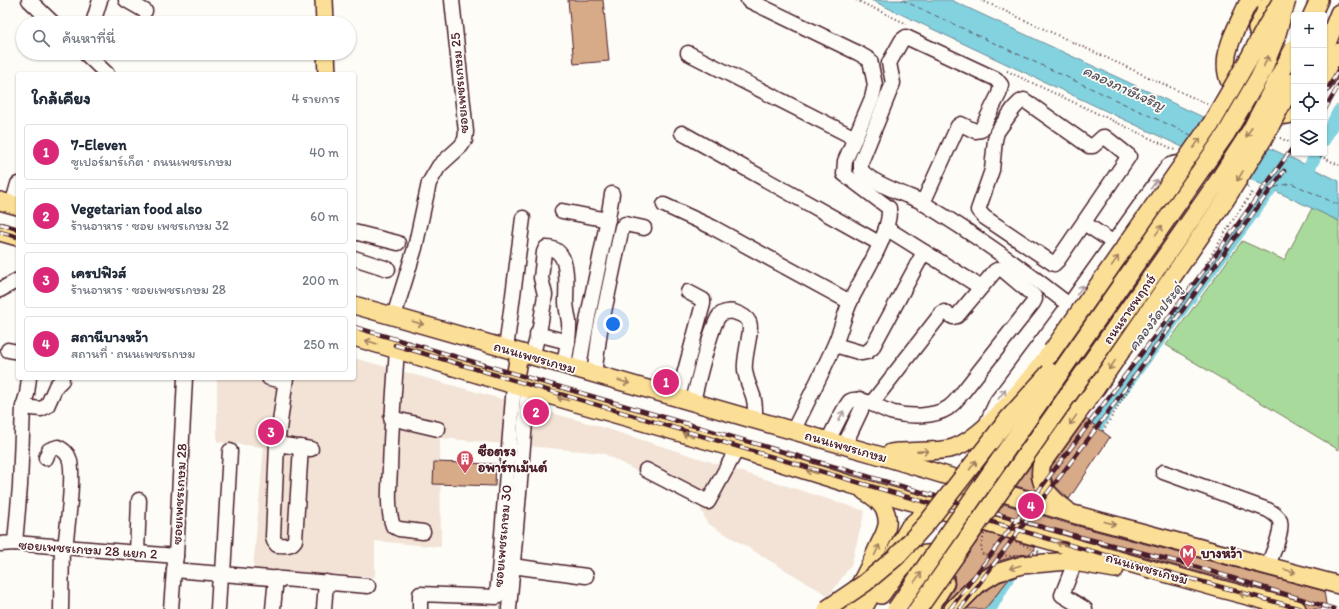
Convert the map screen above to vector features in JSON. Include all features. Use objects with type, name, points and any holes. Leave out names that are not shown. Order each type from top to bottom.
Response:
[{"type":"main road","points":[[324,0],[325,16]]},
{"type":"main road","points":[[1271,0],[1245,50],[1242,58],[1242,68],[1245,76],[1260,91],[1278,98],[1291,97]]},
{"type":"main road","points":[[885,457],[891,453],[898,452],[952,449],[971,439],[998,414],[1052,350],[1211,124],[1282,0]]},
{"type":"main road","name":"ถนนราชพฤกษ์","points":[[896,609],[1226,134],[1262,72],[1276,37],[1287,0]]},
{"type":"main road","points":[[1313,12],[1319,0]]},
{"type":"main road","points":[[1325,12],[1328,0]]},
{"type":"main road","points":[[1249,2],[1229,47],[1226,61],[1227,77],[1237,94],[1253,109],[1277,116],[1291,114]]},
{"type":"main road","points":[[1325,48],[1339,13]]},
{"type":"main road","points":[[1327,78],[1339,52]]},
{"type":"main road","name":"ถนนราชพฤกษ์","points":[[918,609],[1216,184],[1251,130],[1291,54]]},
{"type":"main road","points":[[326,60],[327,72]]},
{"type":"main road","points":[[1073,514],[1052,498],[1041,482],[1040,471],[1042,463],[1096,388],[1226,199],[1264,138],[1293,84]]},
{"type":"main road","points":[[0,232],[16,236]]},
{"type":"main road","name":"ถนนเพชรเกษม","points":[[356,306],[519,353],[686,399],[1073,514],[1339,585]]},
{"type":"main road","name":"ถนนเพชรเกษม","points":[[356,338],[521,387],[738,449],[849,484],[1221,589],[1263,604],[1297,609]]},
{"type":"main road","points":[[827,609],[865,583],[896,557],[927,523],[1008,419],[1033,390],[1081,342]]},
{"type":"main road","points":[[519,353],[521,387]]},
{"type":"main road","points":[[885,457],[943,479],[954,486],[968,496],[979,510],[983,521],[929,609]]},
{"type":"main road","points":[[845,609],[876,553],[887,524],[885,512],[881,503],[874,496],[849,484]]},
{"type":"main road","points":[[863,609],[910,526],[921,516],[933,507],[948,500],[968,496],[1009,494]]},
{"type":"main road","points":[[869,609],[905,564],[913,558],[922,555],[930,553],[940,558],[944,566],[944,576],[940,591]]},
{"type":"main road","points":[[953,609],[978,584],[996,573],[1022,565],[1068,561],[1221,589]]},
{"type":"street","points":[[29,0],[46,16]]},
{"type":"street","points":[[95,16],[100,0]]},
{"type":"street","points":[[126,0],[145,11]]},
{"type":"street","name":"ซอยเพชรเกษม 25","points":[[394,316],[415,248],[429,183],[439,166],[461,146],[465,140],[466,132],[452,0]]},
{"type":"street","points":[[748,0],[858,52],[870,60],[874,85],[872,98],[845,161],[844,174],[889,208],[886,228],[850,302],[835,345],[793,431]]},
{"type":"street","points":[[923,203],[958,126],[961,124],[975,131],[982,130],[999,94],[1001,86],[996,79],[906,38],[902,40],[889,64],[893,84],[861,166],[861,170],[868,176],[923,203],[948,218],[1029,273],[1069,305]]},
{"type":"street","points":[[688,53],[855,138]]},
{"type":"street","points":[[92,60],[105,72]]},
{"type":"street","points":[[1021,101],[1025,101],[1089,146],[1093,146],[1105,137],[1129,155],[1084,223],[1054,264],[990,221],[978,211],[992,170],[997,132],[1014,108],[1021,101]]},
{"type":"street","points":[[682,133],[879,243]]},
{"type":"street","points":[[984,428],[997,400],[1069,305],[1168,166],[1181,163],[1197,172],[1206,183],[1205,192],[1042,421],[1036,433],[1033,444],[1029,449],[1022,453],[1014,454],[1008,453],[1000,448],[995,441],[993,432],[993,424],[998,414]]},
{"type":"street","points":[[10,204],[16,189]]},
{"type":"street","points":[[579,369],[582,346],[612,194]]},
{"type":"street","points":[[664,204],[712,227],[850,302]]},
{"type":"street","points":[[562,211],[608,220]]},
{"type":"street","points":[[519,353],[523,218]]},
{"type":"street","points":[[1084,223],[1114,243]]},
{"type":"street","points":[[579,369],[600,331],[622,227],[625,224],[644,228]]},
{"type":"street","points":[[886,228],[974,283]]},
{"type":"street","points":[[356,232],[398,243]]},
{"type":"street","points":[[519,353],[537,334],[545,295],[541,278],[544,252],[546,248],[553,248],[559,252],[565,265],[566,298],[569,323],[568,342],[579,369]]},
{"type":"street","points":[[835,345],[862,353],[868,352],[872,348],[924,252]]},
{"type":"street","points":[[356,259],[388,269]]},
{"type":"street","points":[[828,441],[848,402],[852,400],[865,402],[893,413],[909,415],[934,413],[948,407],[959,397],[1033,303],[1035,299],[1034,296],[1002,269],[994,271],[957,316],[953,317],[944,312],[941,314],[865,402],[862,404],[861,410],[844,446]]},
{"type":"street","points":[[0,290],[16,281]]},
{"type":"street","points":[[686,399],[703,304],[702,300],[688,292]]},
{"type":"street","points":[[545,295],[566,298]]},
{"type":"street","points":[[686,399],[698,379],[719,316],[725,312],[733,312],[744,316],[749,322],[750,328],[745,358],[745,369],[747,381],[753,394],[756,407],[755,420]]},
{"type":"street","points":[[537,334],[568,342]]},
{"type":"street","points":[[397,350],[391,418],[389,488],[391,520],[393,526],[399,529],[423,532]]},
{"type":"street","points":[[15,543],[20,486],[23,407],[27,394],[29,380]]},
{"type":"street","points":[[23,407],[41,408],[47,406],[56,386],[62,380]]},
{"type":"street","name":"ซอยเพชรเกษม 28","points":[[171,609],[175,563],[185,380]]},
{"type":"street","points":[[277,444],[306,448],[295,540],[294,543],[289,545],[277,545],[273,537],[277,444],[285,380]]},
{"type":"street","points":[[509,609],[521,387]]},
{"type":"street","name":"ซอยเพชรเกษม 30","points":[[420,609],[420,594],[497,597],[521,387]]},
{"type":"street","points":[[391,418],[438,429]]},
{"type":"street","points":[[1036,433],[1036,454],[1040,471]]},
{"type":"street","points":[[46,458],[49,450],[58,447],[64,450],[70,460],[71,473],[64,548],[61,609]]},
{"type":"street","points":[[646,470],[706,505],[738,449]]},
{"type":"street","points":[[218,609],[230,451]]},
{"type":"street","points":[[1163,472],[1268,510],[1276,515],[1280,521],[1280,531],[1268,565]]},
{"type":"street","points":[[137,553],[139,500]]},
{"type":"street","name":"ซอยเพชรเกษม 28 แยก 2","points":[[0,544],[15,543],[137,553],[221,574],[368,586]]},
{"type":"street","points":[[1075,562],[1062,595],[1085,609]]},
{"type":"street","points":[[512,566],[586,576]]},
{"type":"street","points":[[273,609],[276,578]]},
{"type":"street","points":[[324,609],[326,582]]},
{"type":"path","points":[[856,0],[909,25]]},
{"type":"path","points":[[981,0],[1213,107]]},
{"type":"path","points":[[1001,68],[1176,150]]},
{"type":"path","points":[[1278,137],[1291,143]]},
{"type":"path","points":[[1320,156],[1339,165]]},
{"type":"path","points":[[1103,432],[1233,220],[1251,194]]},
{"type":"path","points":[[994,532],[1040,552],[1014,556],[983,556],[981,548],[984,534],[994,532]]},
{"type":"shaded area","points":[[356,359],[595,425],[865,511],[851,565],[829,596],[707,523],[699,505],[603,453],[440,438],[441,547],[375,541],[375,577],[253,569],[264,447],[217,442],[217,380],[356,380]]},
{"type":"green space","points":[[1312,208],[1339,221],[1339,450],[1166,345],[1242,241],[1284,260]]},
{"type":"water","name":"คลองภาษีเจริญ","points":[[871,0],[951,0],[1304,164],[1339,181],[1339,221]]},
{"type":"building","points":[[568,0],[603,0],[609,61],[574,64]]},
{"type":"building","points":[[1086,419],[1110,437],[1069,499],[1054,485],[1051,476],[1051,467]]},
{"type":"building","name":"ซื่อตรง อพาร์ทเม้นต์","points":[[434,462],[496,464],[495,486],[433,484]]},
{"type":"building","points":[[1032,464],[1031,478],[1036,492],[1016,486]]},
{"type":"building","points":[[1004,504],[1070,524],[1324,591],[1326,604],[1321,609],[1307,609],[1304,602],[1300,599],[996,515]]},
{"type":"building","points":[[984,532],[1036,547],[1030,554],[1019,555],[993,563],[973,575],[946,602],[943,609],[941,609],[954,588],[954,574]]},
{"type":"building","points":[[1009,579],[985,609],[967,609],[984,592],[1000,582]]},
{"type":"waterway","points":[[1327,134],[1339,111]]},
{"type":"waterway","points":[[1302,181],[1315,156]]},
{"type":"waterway","name":"คลองวัดประดู่","points":[[1088,442],[1104,414],[1280,176]]},
{"type":"waterway","name":"คลองวัดประดู่","points":[[990,609],[1008,577]]},
{"type":"ferry route","points":[[902,0],[1193,136]]},
{"type":"ferry route","points":[[1246,184],[1251,194],[1291,183],[1339,205]]},
{"type":"railway","points":[[1327,90],[1339,68]]},
{"type":"railway","points":[[1327,106],[1339,85]]},
{"type":"railway","points":[[950,609],[1220,249],[1291,150]]},
{"type":"railway","points":[[960,609],[1101,422],[1284,171]]},
{"type":"railway","points":[[0,224],[16,228]]},
{"type":"railway","points":[[0,232],[16,236]]},
{"type":"railway","points":[[356,328],[1049,529],[1187,564],[1334,609]]},
{"type":"railway","points":[[395,345],[1073,546],[1301,609]]},
{"type":"place","name":"7-Eleven","points":[[666,382]]},
{"type":"place","name":"Vegetarian food also","points":[[536,412]]},
{"type":"place","name":"เครปฟิวส์","points":[[271,432]]},
{"type":"place","name":"ซื่อตรง อพาร์ทเม้นต์","points":[[465,474]]},
{"type":"place","name":"สถานีบางหว้า","points":[[1031,506]]},
{"type":"place","name":"บางหว้า","points":[[1188,568]]}]
